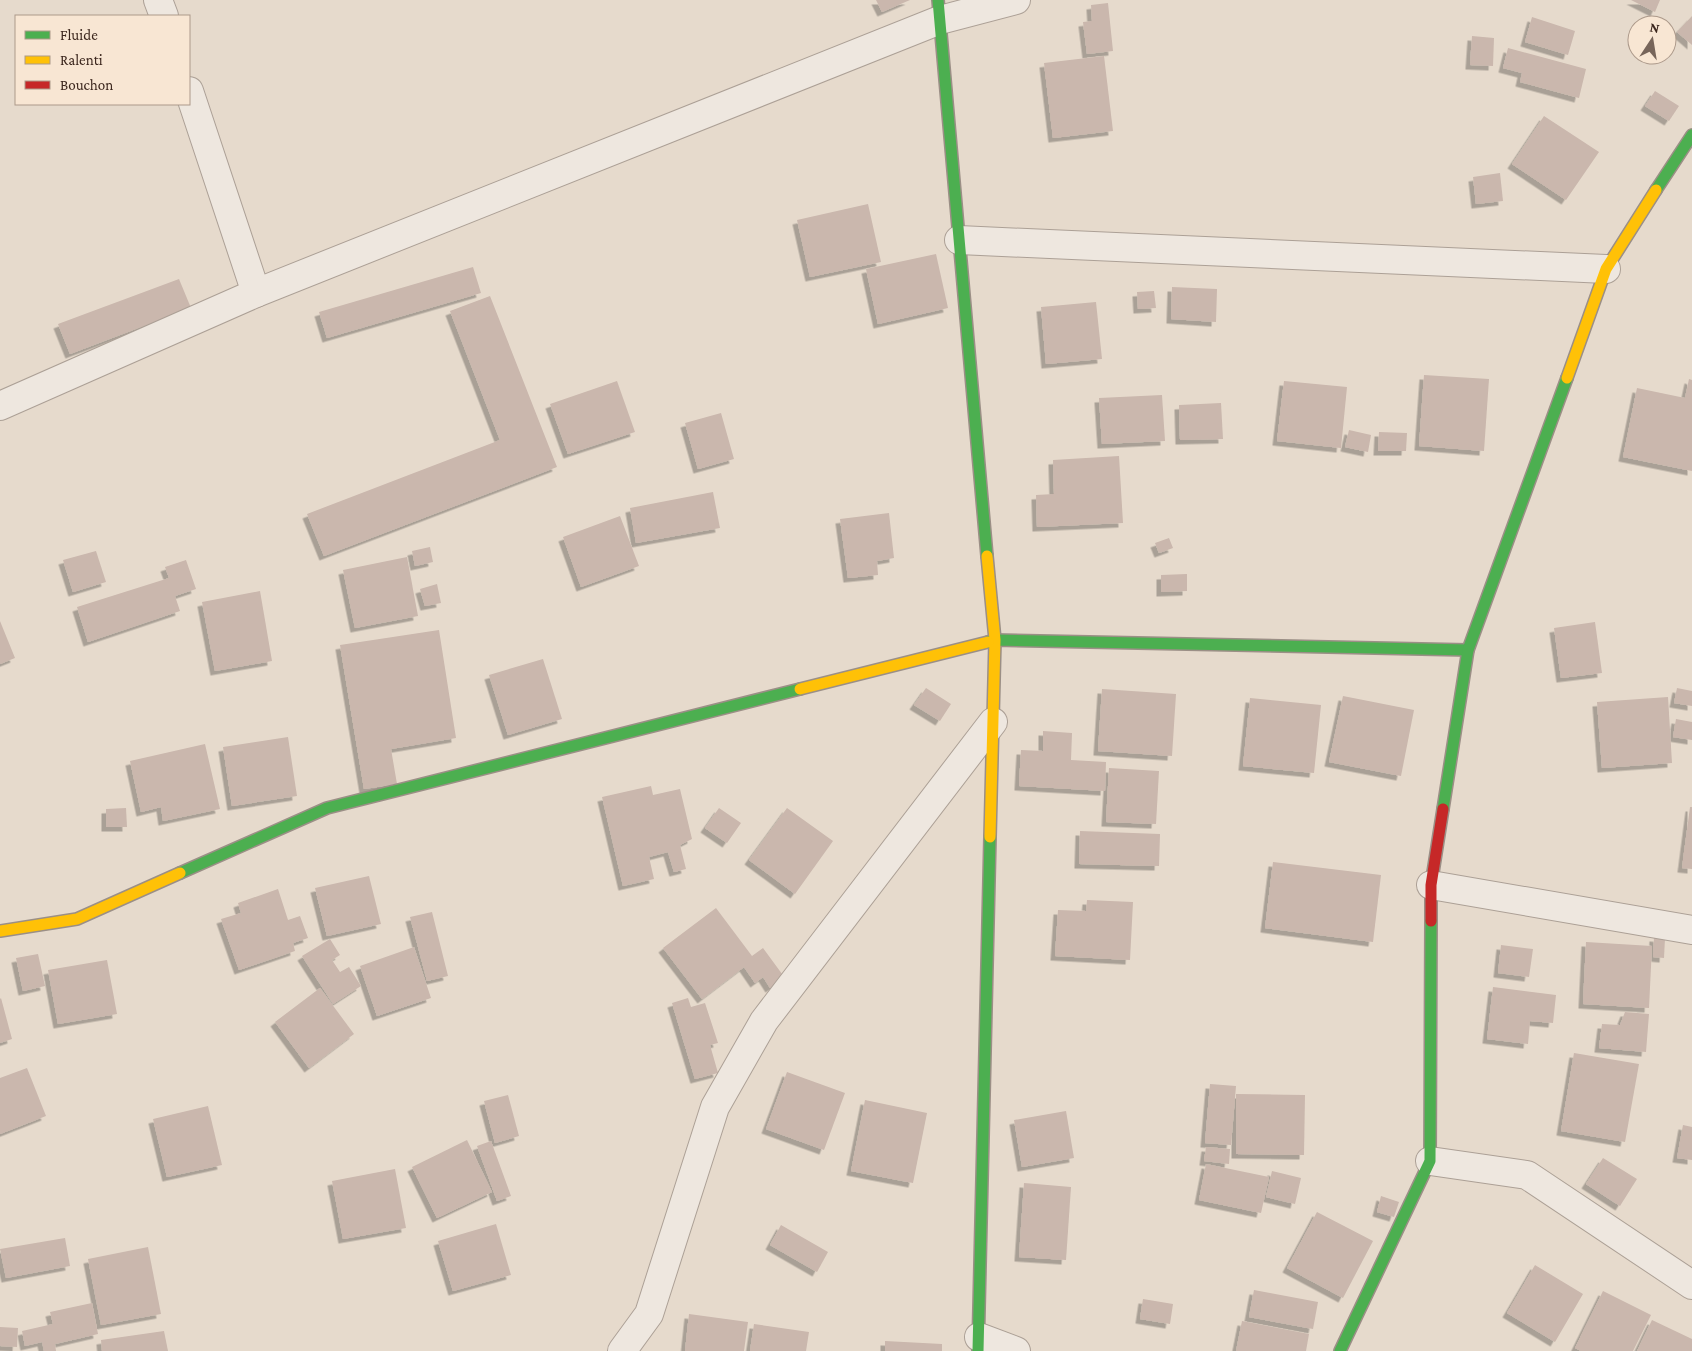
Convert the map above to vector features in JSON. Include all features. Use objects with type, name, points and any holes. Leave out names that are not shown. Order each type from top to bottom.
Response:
[{"type":"street","points":[[158,0],[164,15]]},
{"type":"street","points":[[0,406],[256,293],[939,10],[1016,0]]},
{"type":"street","points":[[939,10],[995,640],[979,1344],[1016,1351]]},
{"type":"street","points":[[190,94],[256,293]]},
{"type":"street","points":[[1340,1351],[1430,1160],[1431,885],[1468,650],[1606,269],[1692,135]]},
{"type":"street","points":[[959,240],[1606,269]]},
{"type":"street","points":[[0,932],[77,919],[327,808],[995,640],[1468,650]]},
{"type":"street","points":[[622,1351],[649,1314],[715,1107],[764,1021],[993,722]]},
{"type":"street","points":[[1431,885],[1692,930]]},
{"type":"street","points":[[1430,1160],[1527,1174],[1692,1285]]},
{"type":"building","points":[[876,0],[910,0],[882,12]]},
{"type":"building","points":[[1631,0],[1660,0],[1655,12]]},
{"type":"building","points":[[1108,3],[1113,51],[1087,54],[1083,22],[1092,21],[1091,5]]},
{"type":"building","points":[[1692,16],[1692,45],[1677,32]]},
{"type":"building","points":[[1532,17],[1575,31],[1568,55],[1525,42]]},
{"type":"building","points":[[1472,36],[1494,38],[1493,66],[1470,65]]},
{"type":"building","points":[[1508,48],[1586,69],[1579,98],[1520,82],[1522,73],[1503,68]]},
{"type":"building","points":[[1104,56],[1113,131],[1053,138],[1044,63]]},
{"type":"building","points":[[1655,91],[1679,106],[1669,121],[1645,106]]},
{"type":"building","points":[[1544,116],[1599,152],[1566,200],[1512,164]]},
{"type":"building","points":[[1500,173],[1503,201],[1476,204],[1473,177]]},
{"type":"building","points":[[868,204],[881,262],[810,277],[797,220]]},
{"type":"building","points":[[936,254],[948,308],[878,324],[866,269]]},
{"type":"building","points":[[473,267],[481,293],[327,338],[319,312]]},
{"type":"building","points":[[179,279],[191,308],[70,354],[58,324]]},
{"type":"building","points":[[1172,287],[1217,289],[1216,322],[1171,319]]},
{"type":"building","points":[[1154,291],[1156,308],[1138,309],[1137,292]]},
{"type":"building","points":[[490,296],[557,467],[324,556],[307,514],[500,440],[450,311]]},
{"type":"building","points":[[1096,302],[1102,359],[1046,364],[1041,307]]},
{"type":"building","points":[[1424,375],[1489,379],[1484,451],[1419,446]]},
{"type":"building","points":[[1689,379],[1692,380],[1692,471],[1623,457],[1637,388],[1685,398]]},
{"type":"building","points":[[617,381],[635,432],[568,454],[550,404]]},
{"type":"building","points":[[1284,381],[1347,387],[1341,448],[1277,441]]},
{"type":"building","points":[[1162,395],[1165,441],[1102,444],[1099,398]]},
{"type":"building","points":[[1221,403],[1223,439],[1180,440],[1179,405]]},
{"type":"building","points":[[721,413],[734,459],[698,469],[685,423]]},
{"type":"building","points":[[1349,430],[1371,435],[1368,452],[1345,447]]},
{"type":"building","points":[[1379,432],[1407,433],[1406,451],[1378,451]]},
{"type":"building","points":[[1119,456],[1123,523],[1037,527],[1036,495],[1054,494],[1053,460]]},
{"type":"building","points":[[713,492],[720,528],[636,543],[630,508]]},
{"type":"building","points":[[889,513],[894,558],[877,561],[878,575],[848,578],[840,519]]},
{"type":"building","points":[[620,516],[639,566],[581,587],[563,537]]},
{"type":"building","points":[[1169,538],[1173,548],[1159,553],[1155,543]]},
{"type":"building","points":[[430,547],[433,562],[415,566],[412,551]]},
{"type":"building","points":[[96,551],[106,582],[73,592],[63,560]]},
{"type":"building","points":[[407,557],[418,616],[355,628],[343,570]]},
{"type":"building","points":[[186,560],[196,589],[175,596],[180,611],[88,642],[77,607],[169,578],[165,567]]},
{"type":"building","points":[[1187,574],[1187,591],[1161,592],[1161,575]]},
{"type":"building","points":[[437,584],[441,603],[425,606],[420,589]]},
{"type":"building","points":[[260,591],[272,661],[215,671],[202,602]]},
{"type":"building","points":[[0,621],[15,658],[0,664]]},
{"type":"building","points":[[1595,622],[1602,673],[1561,678],[1554,628]]},
{"type":"building","points":[[439,630],[456,738],[391,749],[397,784],[364,789],[340,645]]},
{"type":"building","points":[[543,659],[562,719],[508,735],[489,675]]},
{"type":"building","points":[[926,688],[951,704],[940,721],[914,705]]},
{"type":"building","points":[[1677,688],[1692,691],[1692,706],[1674,703]]},
{"type":"building","points":[[1102,689],[1176,694],[1172,756],[1098,751]]},
{"type":"building","points":[[1343,696],[1414,710],[1401,776],[1329,762]]},
{"type":"building","points":[[1668,697],[1672,763],[1602,768],[1597,702]]},
{"type":"building","points":[[1250,698],[1321,705],[1314,773],[1243,766]]},
{"type":"building","points":[[1676,719],[1692,722],[1692,740],[1673,737]]},
{"type":"building","points":[[1043,731],[1072,733],[1071,760],[1106,762],[1105,791],[1019,786],[1021,750],[1043,751]]},
{"type":"building","points":[[288,737],[297,796],[232,806],[223,747]]},
{"type":"building","points":[[205,744],[220,809],[163,821],[161,807],[141,812],[130,761]]},
{"type":"building","points":[[1109,768],[1159,771],[1156,824],[1106,822]]},
{"type":"building","points":[[651,786],[653,795],[680,789],[692,839],[680,845],[686,869],[674,872],[668,852],[649,857],[654,879],[623,886],[602,797]]},
{"type":"building","points":[[1690,807],[1692,807],[1692,869],[1682,868]]},
{"type":"building","points":[[126,808],[127,827],[106,827],[106,809]]},
{"type":"building","points":[[719,808],[741,823],[727,843],[705,828]]},
{"type":"building","points":[[787,808],[833,841],[795,894],[749,860]]},
{"type":"building","points":[[1080,831],[1160,834],[1159,866],[1079,864]]},
{"type":"building","points":[[1273,862],[1381,875],[1373,942],[1265,928]]},
{"type":"building","points":[[369,876],[381,924],[327,936],[315,888]]},
{"type":"building","points":[[278,889],[288,920],[300,916],[308,938],[293,943],[295,951],[239,970],[221,919],[241,913],[238,903]]},
{"type":"building","points":[[1087,900],[1133,902],[1130,960],[1055,956],[1058,910],[1086,911]]},
{"type":"building","points":[[716,908],[752,956],[763,948],[785,978],[770,988],[763,977],[755,983],[744,967],[702,999],[663,948]]},
{"type":"building","points":[[432,912],[448,976],[427,981],[410,917]]},
{"type":"building","points":[[1654,937],[1665,938],[1664,958],[1653,957]]},
{"type":"building","points":[[330,939],[340,955],[332,960],[340,972],[349,967],[361,986],[333,1004],[302,956]]},
{"type":"building","points":[[1586,942],[1652,946],[1649,1008],[1583,1004]]},
{"type":"building","points":[[1501,945],[1533,949],[1529,977],[1498,973]]},
{"type":"building","points":[[414,947],[431,998],[377,1016],[360,966]]},
{"type":"building","points":[[38,954],[45,986],[23,991],[16,958]]},
{"type":"building","points":[[107,960],[117,1014],[58,1024],[48,970]]},
{"type":"building","points":[[1493,987],[1556,995],[1553,1023],[1530,1021],[1528,1044],[1487,1039]]},
{"type":"building","points":[[320,988],[354,1034],[309,1068],[275,1022]]},
{"type":"building","points":[[688,998],[691,1007],[705,1003],[718,1043],[710,1045],[718,1073],[695,1079],[672,1003]]},
{"type":"building","points":[[0,999],[12,1039],[0,1043]]},
{"type":"building","points":[[1625,1012],[1649,1014],[1646,1052],[1599,1048],[1602,1024],[1620,1025]]},
{"type":"building","points":[[1574,1053],[1639,1064],[1625,1142],[1561,1131]]},
{"type":"building","points":[[27,1068],[46,1116],[0,1134],[0,1078]]},
{"type":"building","points":[[787,1072],[845,1093],[824,1150],[766,1129]]},
{"type":"building","points":[[1210,1084],[1236,1086],[1231,1145],[1205,1143]]},
{"type":"building","points":[[1236,1094],[1305,1095],[1304,1155],[1236,1154]]},
{"type":"building","points":[[508,1095],[519,1136],[495,1143],[484,1101]]},
{"type":"building","points":[[865,1100],[927,1113],[913,1183],[851,1171]]},
{"type":"building","points":[[208,1106],[222,1165],[167,1177],[153,1119]]},
{"type":"building","points":[[1066,1111],[1074,1158],[1022,1167],[1014,1120]]},
{"type":"building","points":[[1683,1125],[1692,1127],[1692,1160],[1677,1158]]},
{"type":"building","points":[[467,1140],[492,1192],[437,1218],[412,1167]]},
{"type":"building","points":[[491,1141],[511,1196],[497,1201],[477,1146]]},
{"type":"building","points":[[1206,1147],[1230,1149],[1229,1164],[1204,1161]]},
{"type":"building","points":[[1603,1158],[1637,1179],[1620,1206],[1586,1184]]},
{"type":"building","points":[[1206,1164],[1269,1177],[1261,1213],[1199,1200]]},
{"type":"building","points":[[395,1169],[406,1228],[343,1239],[332,1181]]},
{"type":"building","points":[[1272,1171],[1301,1178],[1295,1204],[1266,1197]]},
{"type":"building","points":[[1024,1183],[1071,1187],[1066,1260],[1019,1257]]},
{"type":"building","points":[[1381,1196],[1399,1202],[1394,1217],[1377,1212]]},
{"type":"building","points":[[1317,1212],[1373,1241],[1343,1298],[1287,1268]]},
{"type":"building","points":[[496,1224],[511,1275],[453,1291],[438,1241]]},
{"type":"building","points":[[781,1225],[828,1252],[817,1272],[770,1245]]},
{"type":"building","points":[[65,1238],[70,1266],[6,1278],[0,1249]]},
{"type":"building","points":[[148,1247],[161,1314],[101,1325],[88,1259]]},
{"type":"building","points":[[1535,1265],[1583,1294],[1555,1342],[1507,1313]]},
{"type":"building","points":[[1254,1290],[1318,1302],[1313,1329],[1249,1317]]},
{"type":"building","points":[[1603,1291],[1651,1315],[1633,1351],[1581,1351],[1575,1348]]},
{"type":"building","points":[[1143,1299],[1173,1304],[1170,1324],[1140,1319]]},
{"type":"building","points":[[92,1303],[98,1334],[55,1344],[56,1351],[44,1351],[42,1342],[25,1346],[22,1331],[53,1324],[50,1312]]},
{"type":"building","points":[[689,1314],[748,1322],[744,1351],[685,1351]]},
{"type":"building","points":[[1652,1320],[1692,1339],[1692,1351],[1637,1351]]},
{"type":"building","points":[[1242,1321],[1309,1334],[1306,1351],[1236,1351]]},
{"type":"building","points":[[754,1324],[809,1332],[806,1351],[750,1351]]},
{"type":"building","points":[[0,1327],[18,1328],[17,1347],[0,1346]]},
{"type":"building","points":[[164,1331],[168,1351],[102,1351],[101,1340]]},
{"type":"building","points":[[885,1341],[942,1344],[942,1351],[885,1351]]},
{"type":"traffic: fast","points":[[938,0],[987,556]]},
{"type":"traffic: fast","points":[[1656,190],[1692,135]]},
{"type":"traffic: fast","points":[[1443,809],[1468,650],[1567,378]]},
{"type":"traffic: fast","points":[[988,642],[995,640],[1468,650]]},
{"type":"traffic: fast","points":[[180,873],[327,808],[800,689]]},
{"type":"traffic: fast","points":[[978,1351],[990,837]]},
{"type":"traffic: fast","points":[[1340,1351],[1430,1161],[1431,921]]},
{"type":"traffic: slow","points":[[1567,378],[1606,269],[1656,190]]},
{"type":"traffic: slow","points":[[987,556],[995,640],[990,837]]},
{"type":"traffic: slow","points":[[800,689],[988,642]]},
{"type":"traffic: slow","points":[[0,931],[77,919],[180,873]]},
{"type":"traffic: jam","points":[[1431,921],[1431,885],[1443,809]]}]
